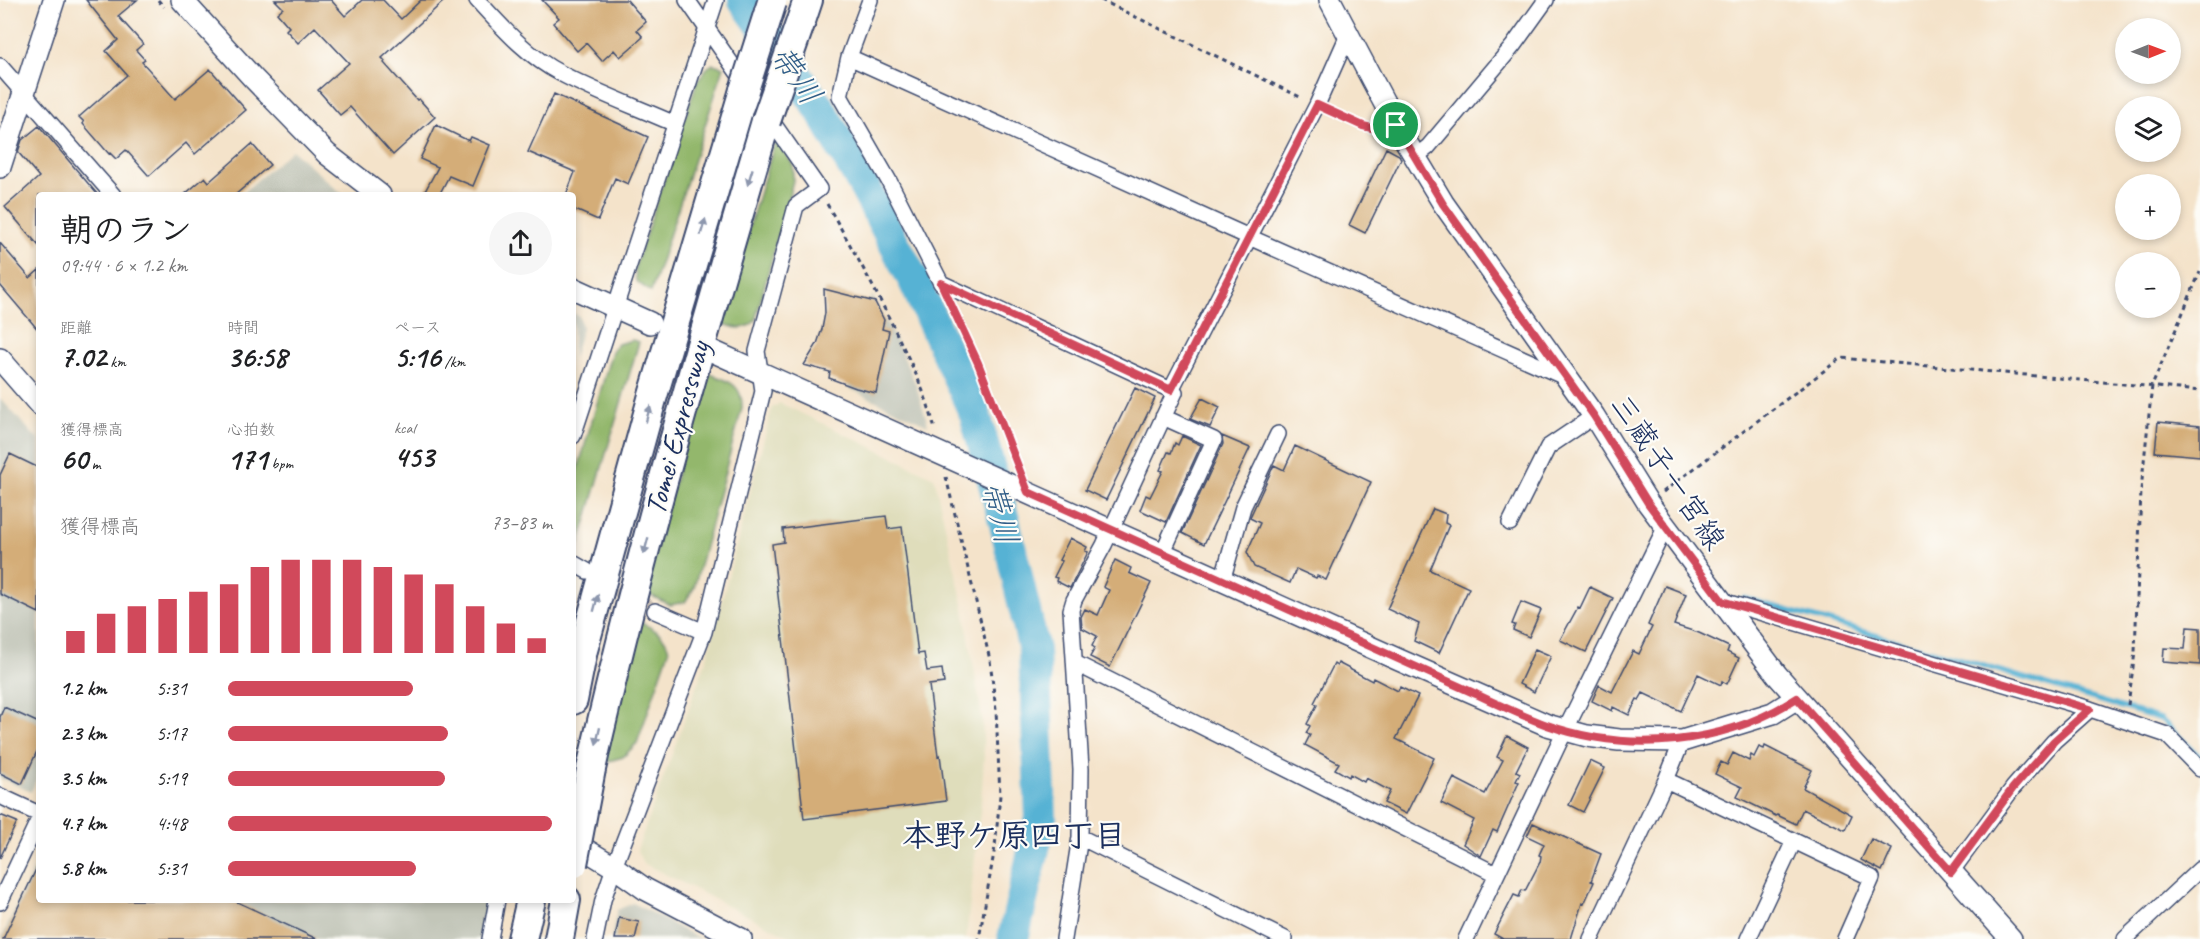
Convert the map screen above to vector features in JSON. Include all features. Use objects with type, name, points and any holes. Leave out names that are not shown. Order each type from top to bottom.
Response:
[{"type":"highway","name":"Tomei Expressway","points":[[576,685],[583,650],[652,399],[772,1]]},
{"type":"highway","name":"Tomei Expressway","points":[[576,848],[615,661],[691,376],[766,121],[804,10]]},
{"type":"highway","points":[[522,939],[530,903]]},
{"type":"highway","points":[[559,939],[565,903]]},
{"type":"street","points":[[0,167],[54,0]]},
{"type":"street","points":[[182,0],[327,154],[376,192]]},
{"type":"street","points":[[477,0],[525,49],[559,73],[675,124]]},
{"type":"street","points":[[595,939],[603,900],[614,867],[704,632],[764,391],[758,351],[796,207],[819,189],[708,22],[687,0]]},
{"type":"street","points":[[576,427],[716,0]]},
{"type":"street","points":[[870,0],[849,57],[840,96],[889,181],[941,283],[1175,392],[1071,610],[1081,769],[1080,837],[1064,939]]},
{"type":"street","name":"三蔵子一宮線","points":[[1329,0],[1396,125],[1443,204],[1594,416],[1648,503],[1777,675],[2011,939]]},
{"type":"street","points":[[1415,157],[1428,147],[1513,46],[1546,0]]},
{"type":"street","points":[[1171,390],[1317,105],[1348,35]]},
{"type":"street","points":[[849,57],[1567,378]]},
{"type":"street","points":[[0,66],[110,192]]},
{"type":"street","points":[[576,289],[650,323]]},
{"type":"street","points":[[712,351],[1547,725],[1619,740],[1682,741],[1773,713],[1797,698]]},
{"type":"street","points":[[0,359],[36,401]]},
{"type":"street","points":[[1510,523],[1548,447],[1594,416]]},
{"type":"street","points":[[1162,554],[1214,440],[1163,417]]},
{"type":"street","points":[[1222,581],[1244,507],[1278,434]]},
{"type":"street","points":[[1466,939],[1565,730],[1666,526]]},
{"type":"street","points":[[576,565],[587,572]]},
{"type":"street","points":[[1722,601],[2090,709],[2167,735],[2200,769]]},
{"type":"street","points":[[655,611],[704,632]]},
{"type":"street","points":[[1075,663],[1496,874]]},
{"type":"street","points":[[1951,872],[2020,780],[2054,741],[2090,709]]},
{"type":"street","points":[[1591,939],[1682,741]]},
{"type":"street","points":[[1666,780],[1872,878],[1845,939]]},
{"type":"street","points":[[0,796],[36,814]]},
{"type":"street","points":[[0,902],[36,823]]},
{"type":"street","points":[[1080,837],[1285,939]]},
{"type":"street","points":[[1748,939],[1794,841]]},
{"type":"street","points":[[576,844],[645,889],[741,939]]},
{"type":"street","points":[[2125,939],[2200,869]]},
{"type":"street","points":[[490,939],[496,903]]},
{"type":"path","points":[[1101,0],[1363,126],[1376,129],[1396,125]]},
{"type":"path","points":[[819,189],[873,286],[921,384],[945,454],[990,660],[996,710],[1000,795],[978,939]]},
{"type":"path","points":[[2126,722],[2135,652],[2141,490],[2152,386],[2200,272]]},
{"type":"path","points":[[941,283],[978,363],[1020,489]]},
{"type":"path","points":[[1648,503],[1841,358],[2200,391]]},
{"type":"shaded area","points":[[292,150],[340,192],[243,192]]},
{"type":"shaded area","points":[[872,295],[916,385],[928,425],[848,388]]},
{"type":"shaded area","points":[[576,314],[579,316],[582,328],[576,349]]},
{"type":"shaded area","points":[[0,398],[36,438],[36,780],[31,792],[0,778]]},
{"type":"shaded area","points":[[780,403],[934,477],[964,609],[982,718],[984,757],[981,803],[966,939],[794,939],[643,863],[637,850],[707,658],[772,408]]},
{"type":"shaded area","points":[[36,864],[36,903],[488,903],[482,939],[1,939]]},
{"type":"shaded area","points":[[633,903],[700,939],[611,939],[617,910]]},
{"type":"green space","points":[[713,64],[724,67],[651,292],[636,281],[635,267],[697,82],[707,68]]},
{"type":"green space","points":[[776,139],[793,165],[793,181],[755,321],[747,327],[734,327],[720,322]]},
{"type":"green space","points":[[632,340],[639,342],[576,555],[576,476],[612,351],[618,344]]},
{"type":"green space","points":[[705,372],[726,380],[736,387],[742,399],[742,408],[694,588],[685,602],[670,605],[644,592]]},
{"type":"green space","points":[[636,620],[661,635],[669,651],[637,743],[623,757],[602,763]]},
{"type":"building","points":[[86,0],[137,0],[118,16],[143,44],[136,50],[145,60],[142,62],[175,99],[210,69],[246,110],[195,154],[186,143],[149,176],[126,150],[116,159],[109,154],[79,117],[127,75],[106,51],[118,40]]},
{"type":"building","points":[[275,0],[331,0],[345,16],[362,0],[383,0],[401,19],[421,0],[445,0],[382,58],[417,100],[419,99],[435,117],[393,155],[350,107],[340,115],[318,90],[349,63],[315,27],[298,43],[286,30],[289,27],[277,13],[283,8]]},
{"type":"building","points":[[542,0],[627,0],[646,22],[637,30],[643,37],[620,57],[614,50],[602,61],[586,43],[577,51],[553,23],[559,18]]},
{"type":"building","points":[[554,94],[648,137],[628,184],[615,178],[598,220],[576,210],[576,192],[567,192],[575,172],[528,152]]},
{"type":"building","points":[[436,125],[469,141],[471,137],[490,145],[473,186],[449,176],[441,192],[425,192],[438,167],[420,159]]},
{"type":"building","points":[[39,126],[95,192],[36,192],[36,243],[5,207],[39,177],[18,152],[22,140]]},
{"type":"building","points":[[252,144],[270,165],[238,192],[188,192],[205,177],[209,182]]},
{"type":"building","points":[[1386,148],[1399,155],[1401,159],[1365,233],[1349,225]]},
{"type":"building","points":[[0,243],[30,278],[36,273],[36,327],[0,285]]},
{"type":"building","points":[[824,289],[875,302],[884,320],[882,329],[889,331],[876,393],[829,378],[830,372],[804,365],[817,344],[822,329],[825,313]]},
{"type":"building","points":[[1135,388],[1155,398],[1106,500],[1085,490]]},
{"type":"building","points":[[1202,398],[1220,407],[1210,427],[1190,419]]},
{"type":"building","points":[[2158,422],[2200,426],[2200,456],[2155,452]]},
{"type":"building","points":[[1182,436],[1201,445],[1166,522],[1140,510],[1146,495],[1150,497],[1163,471],[1160,470],[1168,452],[1171,453],[1175,443],[1178,445]]},
{"type":"building","points":[[1222,436],[1250,448],[1204,544],[1182,533],[1223,444]]},
{"type":"building","points":[[1295,446],[1371,482],[1326,580],[1296,569],[1290,583],[1254,567],[1247,552],[1260,523],[1250,518],[1251,515],[1274,465],[1284,470]]},
{"type":"building","points":[[10,454],[36,467],[36,612],[0,594],[0,475]]},
{"type":"building","points":[[1433,509],[1446,514],[1445,523],[1449,525],[1430,570],[1469,588],[1439,653],[1414,641],[1419,624],[1387,609]]},
{"type":"building","points":[[886,516],[888,529],[902,527],[918,654],[924,653],[927,671],[942,669],[944,683],[929,685],[946,801],[804,819],[772,544],[784,542],[783,529]]},
{"type":"building","points":[[1070,538],[1087,547],[1085,551],[1088,552],[1070,588],[1056,581],[1057,578],[1054,577],[1062,561],[1059,560]]},
{"type":"building","points":[[1115,560],[1131,568],[1129,573],[1151,583],[1110,667],[1090,657],[1095,648],[1092,646],[1097,636],[1082,628],[1081,617],[1085,609],[1098,615],[1109,590],[1103,587]]},
{"type":"building","points":[[1665,586],[1686,594],[1674,625],[1699,633],[1729,647],[1727,652],[1739,658],[1727,684],[1722,681],[1721,685],[1698,674],[1681,711],[1643,693],[1639,700],[1637,699],[1629,715],[1613,707],[1612,711],[1592,701],[1599,685],[1612,692],[1633,651],[1639,654],[1652,627],[1648,625]]},
{"type":"building","points":[[1590,587],[1613,598],[1586,652],[1560,640]]},
{"type":"building","points":[[1521,602],[1541,610],[1529,637],[1513,630],[1515,625],[1512,624]]},
{"type":"building","points":[[2187,627],[2200,628],[2200,665],[2163,662],[2164,648],[2185,649]]},
{"type":"building","points":[[1535,649],[1551,656],[1534,692],[1519,684]]},
{"type":"building","points":[[1338,663],[1372,681],[1373,678],[1398,691],[1400,687],[1418,696],[1396,739],[1434,758],[1406,814],[1384,803],[1390,791],[1366,778],[1364,782],[1350,774],[1349,777],[1335,769],[1339,763],[1305,745],[1310,735],[1306,733],[1310,726],[1307,724],[1317,705],[1314,703],[1334,664],[1337,666]]},
{"type":"building","points":[[4,707],[36,722],[36,754],[22,784],[0,773],[0,717]]},
{"type":"building","points":[[1507,736],[1528,747],[1516,771],[1520,773],[1516,781],[1519,782],[1497,832],[1493,830],[1481,856],[1463,844],[1474,820],[1441,803],[1454,778],[1485,794],[1503,760],[1497,757]]},
{"type":"building","points":[[1765,746],[1812,770],[1803,788],[1852,815],[1845,830],[1803,809],[1796,824],[1776,816],[1737,797],[1742,787],[1715,774],[1721,762],[1727,765],[1733,753],[1749,761],[1751,755],[1754,757],[1759,747],[1764,749]]},
{"type":"building","points":[[1590,761],[1605,768],[1583,812],[1569,805]]},
{"type":"building","points":[[0,815],[17,822],[0,858]]},
{"type":"building","points":[[1533,823],[1601,854],[1591,881],[1594,882],[1584,904],[1582,903],[1571,939],[1503,939],[1494,934],[1514,895],[1519,897],[1522,890],[1525,891],[1540,862],[1541,856],[1539,855],[1544,844],[1527,836]]},
{"type":"building","points":[[1871,839],[1892,849],[1882,871],[1861,860]]},
{"type":"building","points":[[36,869],[36,903],[239,903],[317,939],[3,939]]},
{"type":"building","points":[[619,918],[639,922],[635,939],[615,939]]},
{"type":"waterway","name":"帯川","points":[[744,0],[820,109],[865,188],[914,281],[975,414],[1005,524],[1034,650],[1041,818],[1013,939]]},
{"type":"waterway","points":[[1744,598],[2161,719],[2200,757]]},
{"type":"tunnel","points":[[597,577],[655,611]]},
{"type":"district","name":"本野ケ原四丁目","points":[[1014,835]]},
{"type":"route","points":[[1317,105],[1363,126],[1376,129],[1396,125],[1443,204],[1594,416],[1648,503],[1722,601],[2090,709],[2054,741],[2013,788],[1951,872],[1797,698],[1773,713],[1682,741],[1619,740],[1565,730],[1547,725],[1476,694],[1028,492],[978,363],[941,283],[1171,390],[1317,105]]}]
